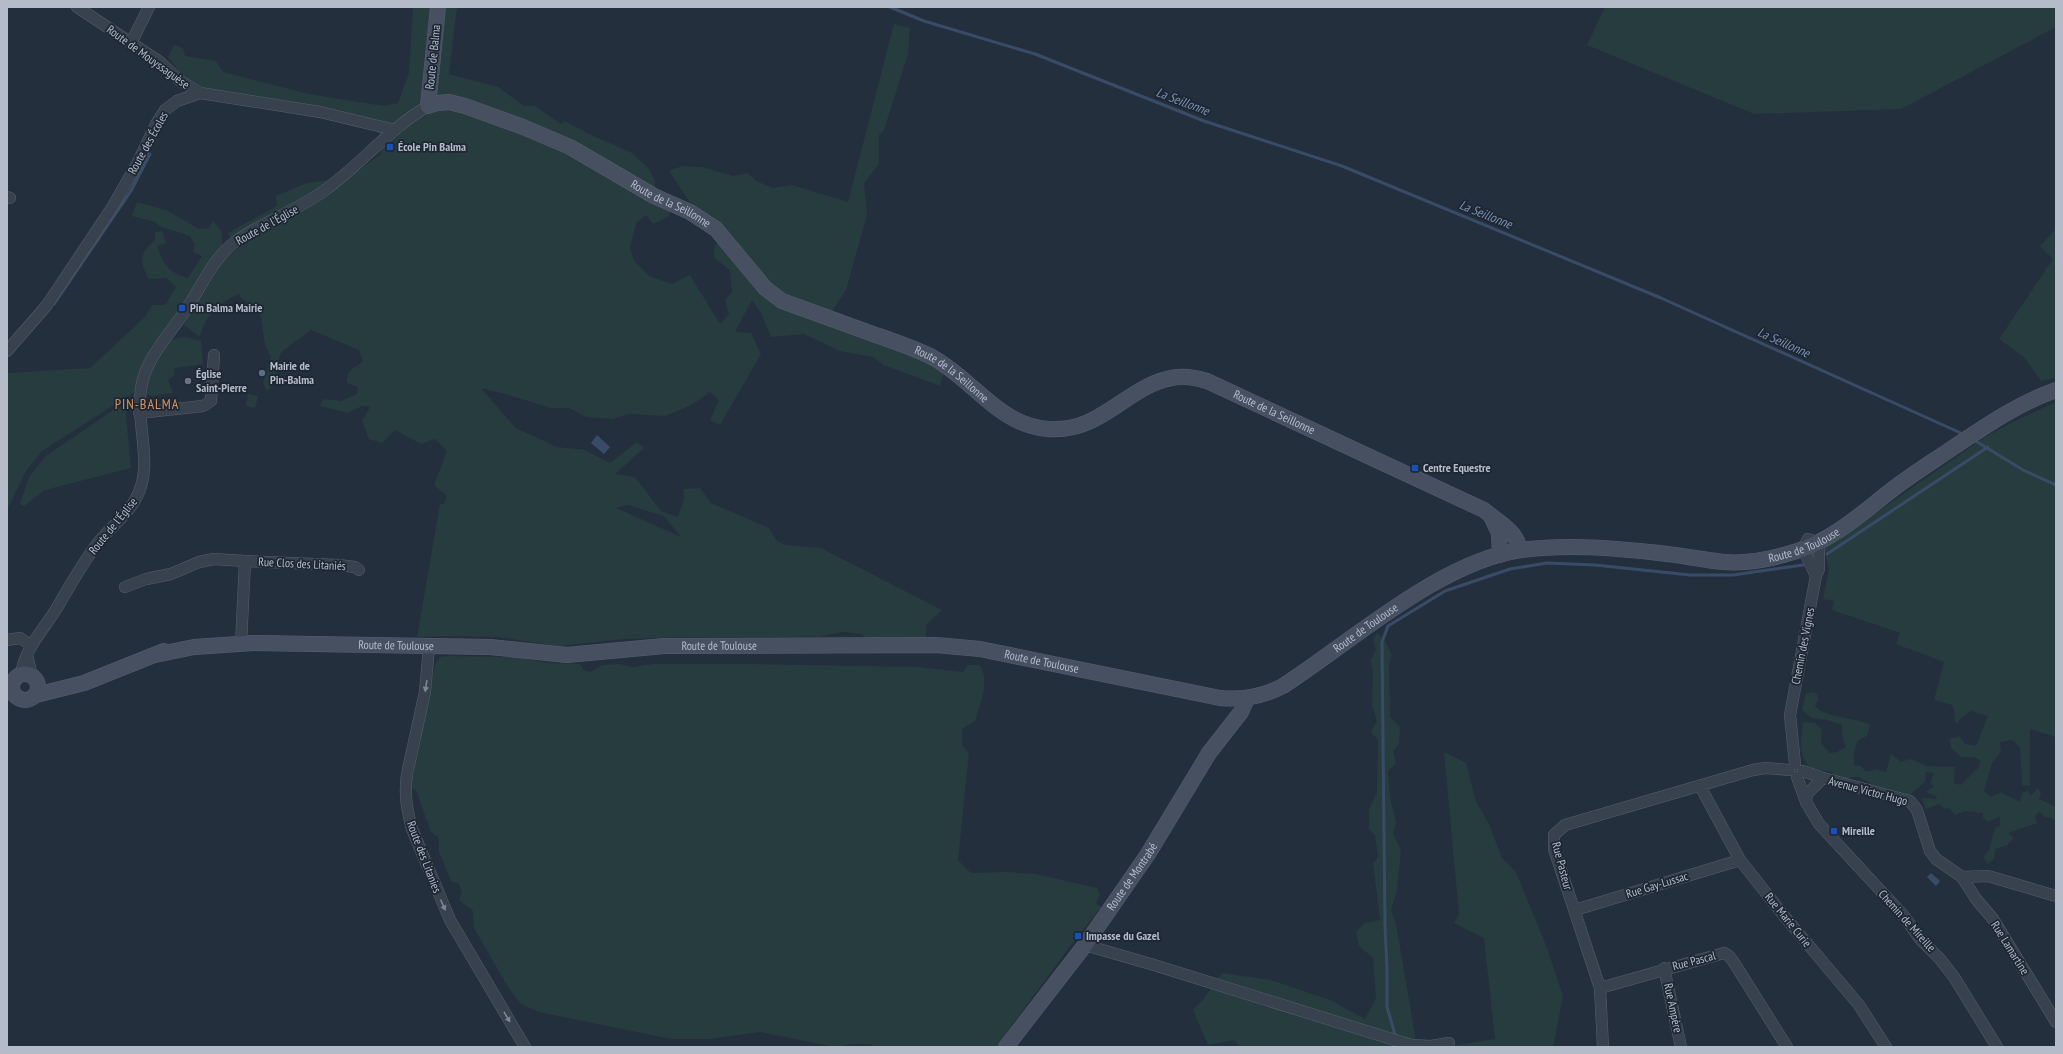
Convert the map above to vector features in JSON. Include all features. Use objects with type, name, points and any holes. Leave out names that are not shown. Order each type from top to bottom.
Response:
[{"type":"street","name":"Route de Mouyssaguèse","points":[[77,7],[160,62],[179,80],[200,93]]},
{"type":"street","points":[[131,43],[149,7]]},
{"type":"street","name":"Route de Balma","points":[[428,106],[438,7]]},
{"type":"street","points":[[177,101],[179,80]]},
{"type":"street","name":"Route des Écoles","points":[[7,351],[47,305],[113,206],[137,164],[156,124],[165,110],[177,101],[200,93],[320,112],[396,130]]},
{"type":"street","name":"Route de la Seillonne","points":[[428,106],[437,103],[454,104],[524,127],[570,147],[654,196],[690,212],[716,229],[772,295],[782,301],[932,357],[956,373],[1002,413],[1020,423],[1048,429],[1075,428],[1103,416],[1155,383],[1178,377],[1191,377],[1222,387],[1484,510],[1492,518],[1500,522],[1509,530],[1516,539],[1520,550]]},
{"type":"street","name":"Route de l'Église","points":[[29,649],[90,553],[130,508],[137,497],[145,472],[139,413],[141,387],[150,360],[226,250],[245,235],[300,208],[325,191],[408,118],[428,106]]},
{"type":"street","points":[[139,413],[203,406],[211,401],[214,355]]},
{"type":"street","name":"Route de Toulouse","points":[[31,682],[48,687],[70,687],[155,655],[241,640],[346,645],[490,647],[567,655],[664,646],[959,647],[1150,682],[1220,698],[1247,699],[1264,695],[1283,686],[1431,586],[1473,564],[1500,555],[1520,550],[1577,547],[1695,557],[1724,562],[1742,562],[1774,557],[1809,543],[1836,524],[1897,486],[1991,422],[2022,405],[2056,390]]},
{"type":"street","points":[[1492,518],[1499,533],[1500,555]]},
{"type":"street","points":[[1809,543],[1816,576]]},
{"type":"street","name":"Chemin des Vignes","points":[[1790,715],[1816,576],[1819,569],[1820,553],[1809,543]]},
{"type":"street","name":"Rue Clos des Litaniés","points":[[124,587],[146,578],[171,574],[199,562],[214,559],[339,565],[359,570]]},
{"type":"street","name":"Rue Clos des Litaniés","points":[[241,640],[245,561]]},
{"type":"street","points":[[7,640],[20,638],[29,649],[28,665],[31,682],[29,700],[12,698],[14,681],[31,682]]},
{"type":"street","name":"Route des Litanies","points":[[429,647],[425,692],[406,774],[405,788],[408,814],[412,829],[450,920],[525,1047]]},
{"type":"street","name":"Route de Montrabé","points":[[1006,1047],[1084,945],[1148,854],[1209,753],[1241,712],[1247,699]]},
{"type":"street","name":"Chemin de Mireille","points":[[1790,715],[1796,770],[1806,802],[1822,828],[1904,916],[1920,939],[1940,958],[1954,977],[1997,1047]]},
{"type":"street","name":"Avenue Victor Hugo","points":[[1700,786],[1765,768],[1796,770],[1910,801],[1917,810],[1930,851],[1936,859],[1962,876]]},
{"type":"street","points":[[1806,802],[1808,794],[1823,778]]},
{"type":"street","name":"Rue Marie Curie","points":[[1700,786],[1740,860],[1785,917],[1859,1005],[1886,1047]]},
{"type":"street","name":"Rue Pasteur","points":[[1603,1047],[1600,988],[1554,850],[1554,835],[1558,830],[1565,826],[1700,786]]},
{"type":"street","name":"Rue Gay-Lussac","points":[[1574,910],[1740,860]]},
{"type":"street","points":[[1962,876],[1988,876],[2056,896]]},
{"type":"street","name":"Rue Lamartine","points":[[1962,876],[1976,899],[1993,919],[2056,1022]]},
{"type":"street","points":[[1084,945],[1154,965],[1410,1045],[1432,1046],[1449,1043]]},
{"type":"street","name":"Rue Pascal","points":[[1600,988],[1664,968],[1724,953],[1729,956],[1787,1047]]},
{"type":"street","name":"Rue Ampère","points":[[1664,968],[1681,1047]]},
{"type":"green space","points":[[413,7],[457,7],[449,74],[498,87],[524,106],[535,106],[561,124],[565,121],[587,133],[632,153],[649,169],[655,181],[653,199],[671,207],[669,216],[653,224],[646,215],[636,223],[630,248],[634,261],[649,276],[672,284],[690,275],[720,324],[729,314],[725,300],[732,292],[730,270],[714,258],[714,248],[724,230],[693,207],[669,171],[682,166],[702,167],[733,176],[748,173],[756,181],[773,188],[792,185],[848,202],[894,24],[910,28],[908,54],[884,130],[879,135],[879,164],[864,183],[867,215],[846,290],[829,316],[916,351],[945,368],[940,386],[884,365],[873,357],[840,351],[804,334],[771,337],[761,313],[752,300],[735,332],[751,333],[761,354],[720,425],[710,420],[719,400],[710,392],[693,404],[666,416],[629,414],[612,419],[586,417],[569,408],[551,408],[481,388],[516,428],[557,447],[585,450],[610,463],[637,442],[644,448],[615,474],[635,477],[661,511],[678,517],[684,499],[683,489],[700,488],[711,503],[769,528],[776,540],[785,545],[821,548],[942,610],[926,625],[926,640],[866,638],[861,634],[842,632],[818,637],[680,637],[624,639],[558,646],[498,637],[417,637],[440,504],[444,504],[447,496],[434,485],[447,451],[435,439],[421,444],[395,430],[382,443],[369,439],[362,421],[370,407],[362,406],[348,413],[320,406],[323,399],[341,401],[357,394],[358,387],[347,383],[347,379],[351,370],[363,362],[359,350],[311,330],[280,354],[275,381],[267,392],[263,383],[271,357],[265,345],[261,317],[257,310],[239,296],[241,293],[226,300],[214,310],[202,329],[200,337],[184,325],[190,313],[183,309],[167,331],[152,345],[139,389],[42,451],[26,471],[7,510],[7,373],[90,368],[145,317],[152,305],[165,305],[176,287],[166,278],[149,279],[142,262],[143,254],[155,240],[155,232],[162,231],[166,243],[157,246],[162,258],[171,270],[181,276],[188,278],[202,256],[193,252],[195,245],[190,236],[159,226],[156,222],[132,216],[137,202],[166,210],[199,229],[209,228],[213,221],[222,232],[222,248],[209,264],[200,282],[209,284],[223,261],[256,233],[230,238],[228,233],[277,206],[276,196],[307,183],[348,178],[381,154],[381,135],[374,128],[196,93],[168,57],[174,45],[183,48],[185,56],[216,61],[223,72],[309,94],[384,106],[398,103],[409,73]],"holes":[[[628,505],[664,516],[681,537],[616,508]]]},
{"type":"green space","points":[[1605,7],[2056,7],[2056,27],[1901,109],[1754,114],[1587,45]]},
{"type":"green space","points":[[2056,229],[2056,378],[2041,381],[2024,357],[1999,339],[2053,259],[2040,246]]},
{"type":"green space","points":[[185,337],[201,341],[203,364],[174,368],[175,375],[168,380],[173,393],[151,396],[147,394],[150,373],[158,357],[167,344],[172,340]]},
{"type":"green space","points":[[248,394],[258,396],[255,408],[246,406]]},
{"type":"green space","points":[[2056,402],[2056,463],[2054,465],[2056,466],[2056,737],[2030,729],[2030,786],[2022,785],[2020,747],[2012,740],[2000,742],[2001,752],[1992,763],[1984,791],[1991,797],[2001,792],[2020,802],[2022,793],[2028,791],[2031,795],[2038,788],[2041,793],[2039,799],[2056,807],[2056,820],[2044,816],[2039,812],[2035,816],[2037,823],[2008,833],[2014,838],[2007,845],[1995,849],[1994,859],[1988,864],[1983,857],[1989,850],[1995,828],[2000,826],[2000,816],[1988,822],[1983,818],[1983,813],[1965,811],[1955,815],[1949,808],[1945,809],[1939,804],[1926,809],[1921,798],[1937,799],[1936,796],[1926,792],[1934,786],[1930,783],[1934,773],[1926,772],[1925,782],[1910,795],[1871,784],[1859,777],[1851,777],[1849,780],[1835,779],[1832,772],[1813,768],[1804,760],[1801,748],[1803,722],[1815,723],[1822,730],[1821,743],[1830,753],[1837,752],[1846,747],[1842,735],[1842,725],[1827,720],[1812,718],[1802,710],[1806,694],[1811,692],[1817,694],[1818,700],[1815,706],[1819,710],[1870,725],[1867,736],[1857,741],[1854,752],[1854,765],[1861,766],[1866,772],[1875,769],[1886,772],[1891,754],[1901,762],[1910,759],[1927,766],[1955,767],[1954,783],[1961,785],[1978,768],[1981,761],[1974,757],[1961,757],[1951,748],[1950,739],[1959,736],[1965,744],[1976,746],[1988,716],[1971,711],[1961,718],[1957,724],[1954,720],[1955,713],[1952,705],[1934,700],[1944,662],[1896,644],[1900,633],[1832,610],[1834,601],[1823,599],[1829,569],[1823,547],[1870,517],[1985,437]]},
{"type":"green space","points":[[125,406],[131,468],[45,490],[24,506],[20,504],[29,477],[46,456],[115,409]]},
{"type":"green space","points":[[1377,633],[1385,641],[1392,655],[1389,665],[1390,717],[1400,727],[1399,744],[1393,751],[1396,763],[1388,771],[1390,797],[1396,822],[1393,834],[1401,850],[1397,890],[1391,910],[1396,924],[1417,1047],[1241,1047],[1234,1040],[1208,1045],[1193,1010],[1203,1000],[1222,973],[1271,980],[1330,1000],[1365,1019],[1376,998],[1373,958],[1359,946],[1356,932],[1364,923],[1380,920],[1373,863],[1378,857],[1375,835],[1369,829],[1369,809],[1377,793],[1378,740],[1371,732],[1377,721],[1372,705],[1373,674],[1371,660],[1376,650],[1373,639]]},
{"type":"green space","points":[[440,657],[515,657],[549,663],[580,664],[584,670],[590,672],[602,665],[619,664],[633,667],[653,664],[750,664],[918,667],[963,672],[968,665],[979,665],[984,677],[982,700],[975,721],[962,729],[962,745],[969,753],[958,860],[971,873],[1007,872],[1035,874],[1097,888],[1100,895],[1096,903],[1101,907],[996,1047],[878,1047],[869,1044],[853,1044],[835,1047],[760,1032],[709,1039],[671,1039],[539,1012],[521,1004],[508,987],[474,928],[473,911],[459,900],[462,892],[459,884],[451,881],[439,852],[439,838],[431,832],[416,790],[410,788],[435,664]]},
{"type":"green space","points":[[1444,752],[1466,763],[1476,802],[1489,824],[1502,858],[1516,872],[1547,948],[1563,996],[1553,1047],[1444,1047],[1495,1039],[1484,938],[1454,923],[1459,914]]},
{"type":"water","points":[[597,435],[610,447],[604,454],[591,443]]},
{"type":"water","points":[[1931,873],[1940,881],[1936,886],[1927,877]]},
{"type":"waterway","name":"La Seillonne","points":[[890,7],[924,21],[1035,54],[1204,121],[1342,166],[1661,298],[1963,434]]},
{"type":"waterway","points":[[54,304],[131,191],[150,154]]},
{"type":"waterway","name":"La Seillonne","points":[[1974,440],[2023,470],[2056,485]]},
{"type":"waterway","points":[[1827,554],[1988,447]]},
{"type":"waterway","points":[[1396,1038],[1387,1007],[1385,926],[1382,642],[1388,626],[1445,591],[1510,569],[1547,563],[1595,565],[1690,575],[1733,575],[1803,565]]},
{"type":"place","name":"École Pin Balma","points":[[390,147]]},
{"type":"place","name":"Pin Balma Mairie","points":[[182,308]]},
{"type":"place","name":"Mairie de Pin-Balma","points":[[262,373]]},
{"type":"place","name":"Église Saint-Pierre","points":[[188,381]]},
{"type":"place","name":"Centre Equestre","points":[[1415,468]]},
{"type":"place","name":"Mireille","points":[[1834,831]]},
{"type":"place","name":"Impasse du Gazel","points":[[1078,936]]},
{"type":"district","name":"PIN-BALMA","points":[[147,404]]}]
